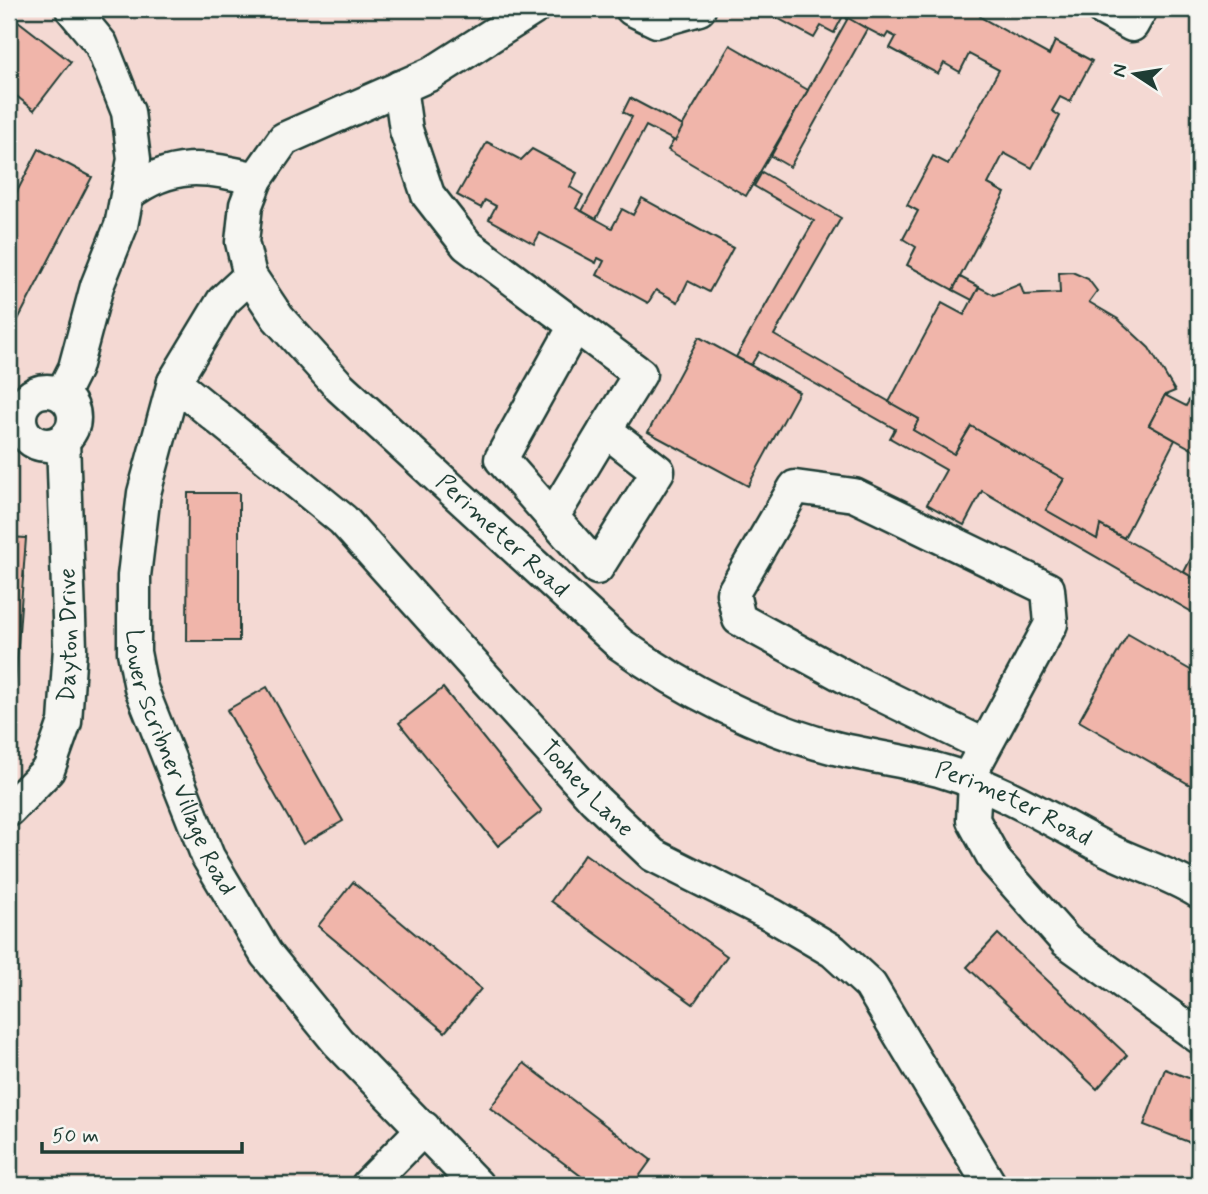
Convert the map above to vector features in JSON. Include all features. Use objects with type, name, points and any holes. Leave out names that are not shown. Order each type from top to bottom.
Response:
[{"type":"lane","points":[[62,394],[75,368],[97,286],[121,226],[134,159],[128,112],[101,44],[72,9]]},
{"type":"lane","name":"Perimeter Road","points":[[533,9],[430,74],[284,139],[256,179],[246,205],[242,242],[250,276],[278,318],[340,387],[617,640],[651,666],[761,722],[835,748],[891,758],[971,781],[1040,811],[1110,851],[1180,880],[1199,892]]},
{"type":"lane","points":[[632,9],[657,21],[699,9]]},
{"type":"lane","points":[[1103,9],[1132,25],[1141,9]]},
{"type":"lane","points":[[400,88],[406,130],[428,195],[467,245],[640,374],[552,517]]},
{"type":"lane","points":[[128,194],[165,171],[223,170],[256,179]]},
{"type":"lane","name":"Lower Scribner Village Road","points":[[250,276],[223,301],[174,382],[144,493],[134,576],[134,652],[141,688],[208,857],[266,954],[338,1042],[477,1185]]},
{"type":"lane","points":[[575,326],[501,458],[597,568],[658,471],[605,430]]},
{"type":"lane","name":"Toohey Lane","points":[[174,382],[343,520],[594,800],[653,855],[772,915],[834,951],[870,985],[990,1185]]},
{"type":"lane","points":[[43,390],[62,394],[75,413],[70,433],[63,440],[45,445],[29,438],[15,408],[43,390]]},
{"type":"lane","name":"Dayton Drive","points":[[9,810],[48,770],[65,722],[70,648],[63,440]]},
{"type":"lane","points":[[984,745],[853,681],[739,619],[733,593],[795,487],[853,495],[1048,589],[1051,624],[984,745],[971,781],[972,820],[1004,872],[1066,941],[1199,1037]]},
{"type":"lane","points":[[368,1185],[424,1128]]},
{"type":"shaded area","points":[[9,9],[1199,9],[1199,1185],[9,1185]]},
{"type":"building","points":[[768,9],[985,9],[980,17],[1049,55],[1055,41],[1092,61],[1070,102],[1060,97],[1052,111],[1060,116],[1032,168],[1004,153],[988,184],[1005,193],[953,290],[907,265],[916,247],[903,239],[918,211],[907,205],[933,156],[948,164],[999,70],[969,54],[960,72],[944,63],[938,74],[890,48],[896,37],[888,33],[885,38],[843,16],[834,33],[821,26],[814,38],[766,12]]},
{"type":"building","points":[[9,14],[71,62],[34,110],[9,90]]},
{"type":"building","points":[[848,18],[867,29],[790,167],[771,156]]},
{"type":"building","points":[[730,45],[808,90],[746,196],[668,150]]},
{"type":"building","points":[[630,98],[683,126],[675,141],[646,126],[596,219],[582,211],[632,117],[623,112]]},
{"type":"building","points":[[487,142],[521,160],[532,149],[577,173],[570,187],[583,195],[576,208],[612,228],[622,209],[633,215],[642,198],[733,248],[709,292],[688,281],[678,302],[656,290],[648,303],[597,275],[604,261],[598,258],[596,263],[540,233],[534,244],[489,219],[496,206],[485,200],[481,208],[457,195]]},
{"type":"building","points":[[39,149],[92,177],[9,337],[9,207]]},
{"type":"building","points":[[762,172],[841,218],[774,335],[919,419],[913,430],[954,454],[971,426],[1064,479],[1046,510],[1097,539],[1100,525],[1199,581],[1199,616],[982,491],[964,525],[927,504],[946,470],[890,438],[895,429],[759,352],[751,365],[736,357],[814,221],[754,186]]},
{"type":"building","points":[[1072,272],[1088,279],[1097,291],[1089,302],[1118,319],[1149,348],[1175,391],[1165,395],[1149,425],[1175,440],[1124,538],[1100,525],[1097,539],[1046,510],[1064,479],[971,426],[954,454],[913,430],[919,419],[889,402],[942,303],[964,315],[979,287],[994,295],[1020,284],[1024,295],[1060,293],[1059,273]]},
{"type":"building","points":[[960,277],[979,287],[972,300],[953,290]]},
{"type":"building","points":[[699,337],[799,392],[748,486],[648,432]]},
{"type":"building","points":[[1199,382],[1199,453],[1149,425],[1165,395],[1186,406]]},
{"type":"building","points":[[188,493],[239,493],[239,641],[187,641]]},
{"type":"building","points":[[9,537],[26,538],[12,726],[9,726]]},
{"type":"building","points":[[1199,543],[1199,581],[1184,572]]},
{"type":"building","points":[[1128,634],[1199,675],[1199,790],[1079,721]]},
{"type":"building","points":[[267,687],[343,821],[303,844],[227,710]]},
{"type":"building","points":[[443,688],[542,811],[498,846],[399,723]]},
{"type":"building","points":[[585,854],[727,956],[693,1004],[551,901]]},
{"type":"building","points":[[353,882],[481,989],[445,1032],[318,926]]},
{"type":"building","points":[[998,934],[1127,1055],[1097,1089],[967,967]]},
{"type":"building","points":[[9,940],[16,1067],[9,1067]]},
{"type":"building","points":[[524,1063],[651,1160],[633,1185],[593,1185],[490,1108]]},
{"type":"building","points":[[1165,1069],[1199,1082],[1199,1146],[1144,1125]]},
{"type":"building","points":[[833,1179],[833,1185],[694,1185],[694,1180]]}]
